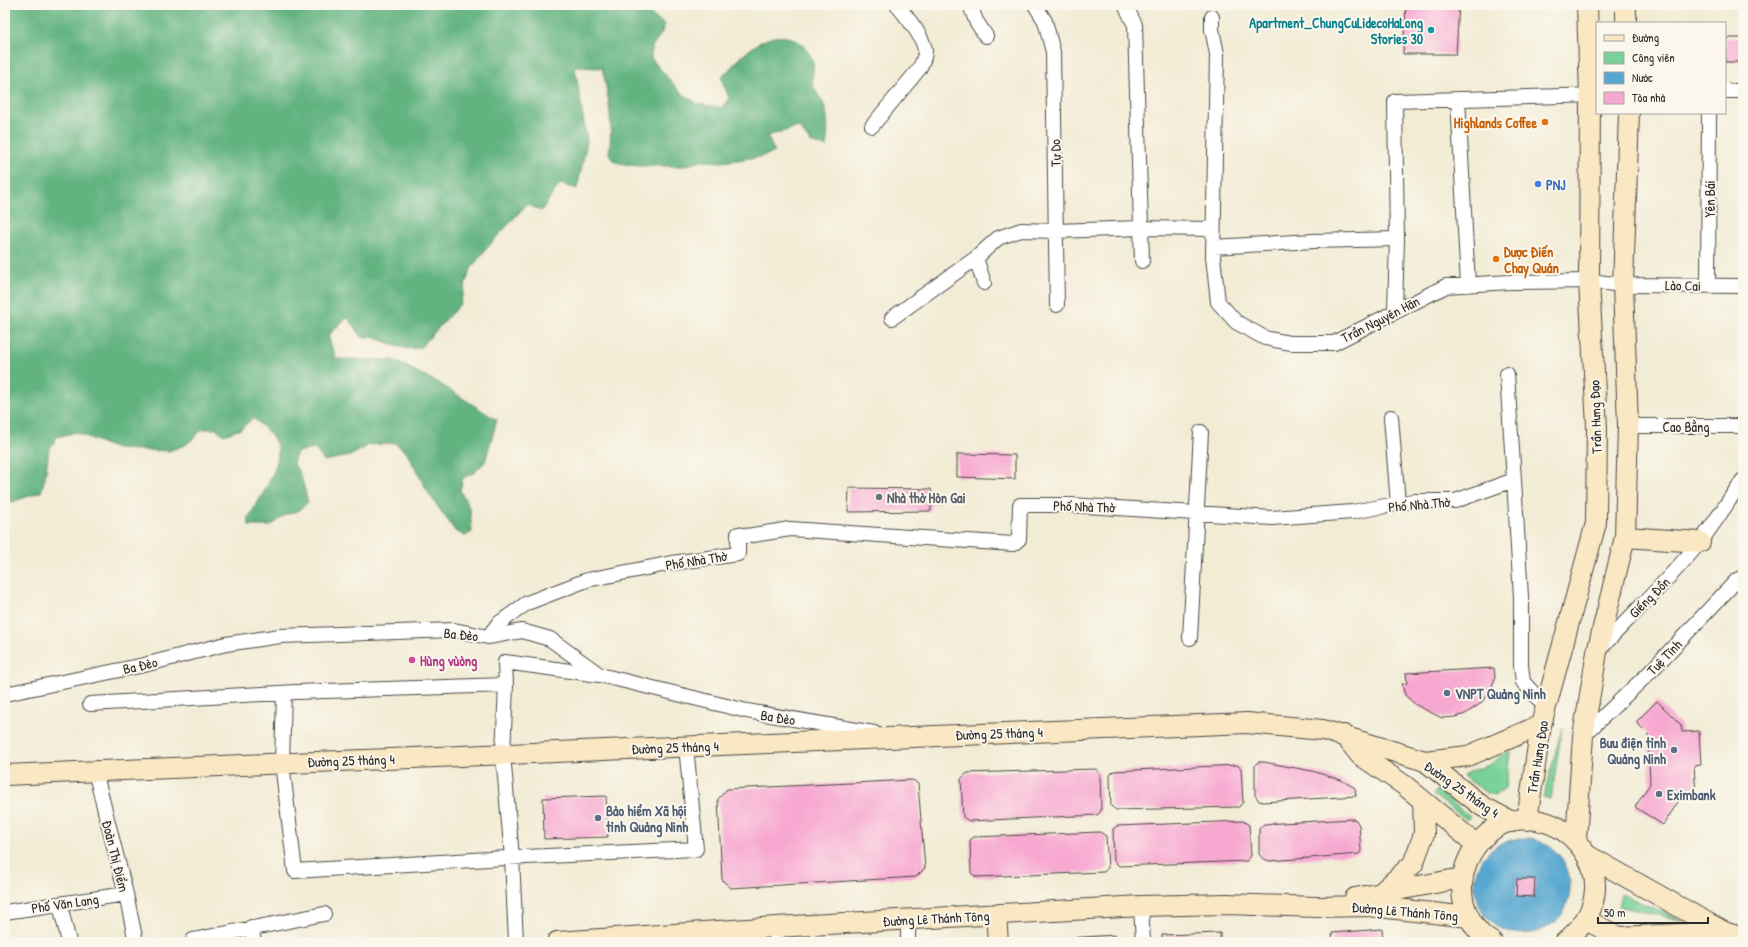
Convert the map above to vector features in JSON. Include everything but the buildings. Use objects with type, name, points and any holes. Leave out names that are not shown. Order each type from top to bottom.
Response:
[{"type":"street","points":[[872,126],[919,69],[924,59],[925,51],[920,37],[897,5]]},
{"type":"street","points":[[970,5],[976,21],[986,36]]},
{"type":"street","name":"Tự Do","points":[[1035,5],[1045,21],[1053,52],[1057,305]]},
{"type":"street","points":[[1125,5],[1135,26],[1142,261]]},
{"type":"street","name":"Trần Hưng Đạo","points":[[1520,821],[1543,716],[1596,523],[1597,427],[1589,281],[1593,95],[1587,5]]},
{"type":"street","points":[[1626,5],[1626,22]]},
{"type":"street","name":"Trần Nguyên Hãn","points":[[1212,17],[1212,29],[1217,54],[1213,247],[1218,302],[1236,322],[1265,338],[1290,343],[1334,343],[1446,286],[1510,282],[1589,281],[1623,285]]},
{"type":"street","points":[[1726,91],[1743,91]]},
{"type":"street","points":[[1395,311],[1395,101],[1593,95]]},
{"type":"street","points":[[1458,99],[1468,285]]},
{"type":"street","points":[[1564,942],[1576,932],[1586,920],[1592,906],[1595,893],[1595,880],[1592,867],[1581,848],[1583,736],[1597,652],[1625,537],[1628,426],[1623,285],[1629,114]]},
{"type":"street","name":"Yên Bái","points":[[1708,286],[1709,114]]},
{"type":"street","points":[[892,318],[976,258],[998,238],[1021,230],[1056,231],[1141,228],[1213,229]]},
{"type":"street","points":[[1213,247],[1313,241],[1396,239]]},
{"type":"street","points":[[976,258],[984,283]]},
{"type":"street","name":"Lào Cai","points":[[1623,285],[1743,286]]},
{"type":"street","points":[[1425,761],[1468,756],[1543,716],[1523,682],[1521,665],[1521,597],[1507,374]]},
{"type":"street","points":[[1391,417],[1398,504]]},
{"type":"street","name":"Cao Bằng","points":[[1628,426],[1743,426]]},
{"type":"street","points":[[1190,638],[1201,432]]},
{"type":"street","name":"Phố Nhà Thờ","points":[[488,637],[498,624],[527,603],[588,580],[679,562],[738,554],[738,534],[747,536],[790,529],[1013,544],[1019,539],[1020,505],[1071,505],[1272,518],[1352,512],[1413,501],[1455,501],[1514,480]]},
{"type":"street","name":"Giếng Đồn","points":[[1597,652],[1634,611],[1663,584],[1700,542],[1743,480]]},
{"type":"street","points":[[1625,537],[1700,542]]},
{"type":"street","name":"Tuệ Tĩnh","points":[[1583,736],[1649,673],[1736,580],[1743,577]]},
{"type":"street","name":"Ba Đèo","points":[[5,694],[144,665],[226,644],[280,636],[454,630],[488,637],[522,631],[550,639],[600,675],[747,711],[903,737]]},
{"type":"street","points":[[516,942],[512,858],[503,754],[506,685],[505,662],[600,675]]},
{"type":"street","points":[[90,704],[284,693],[506,685]]},
{"type":"street","points":[[284,693],[282,763],[295,871],[696,849],[686,746]]},
{"type":"street","name":"Đường 25 tháng 4","points":[[5,775],[1247,723],[1324,730],[1425,761],[1482,806],[1520,821],[1541,822],[1554,825],[1566,832],[1581,848],[1724,932]]},
{"type":"street","points":[[1344,735],[1360,755],[1404,785],[1477,844]]},
{"type":"street","name":"Đoàn Thị Điểm","points":[[95,771],[126,894],[136,942]]},
{"type":"street","points":[[1381,893],[1413,864],[1424,834],[1423,801]]},
{"type":"street","points":[[1488,941],[1469,917],[1464,905],[1462,878],[1465,866],[1477,844],[1493,831],[1520,821]]},
{"type":"street","name":"Đường Lê Thánh Tông","points":[[1316,907],[1462,878]]},
{"type":"street","name":"Phố Văn Lang","points":[[5,912],[126,894]]},
{"type":"street","name":"Đường Lê Thánh Tông","points":[[557,942],[777,934],[908,919],[1141,906],[1226,904],[1316,907],[1370,906],[1469,917]]},
{"type":"street","points":[[60,905],[69,942]]},
{"type":"street","points":[[1141,906],[1143,942]]},
{"type":"street","points":[[194,942],[193,940],[251,927],[324,914]]},
{"type":"street","points":[[996,914],[998,942]]},
{"type":"street","points":[[908,919],[908,942]]},
{"type":"street","points":[[1586,920],[1619,937],[1724,932],[1743,938]]},
{"type":"street","points":[[251,927],[254,942]]},
{"type":"green space","points":[[5,5],[642,5],[643,9],[665,25],[661,34],[651,48],[651,58],[680,92],[698,104],[722,108],[729,98],[721,78],[745,54],[763,41],[773,37],[783,36],[794,39],[800,43],[807,50],[812,59],[813,86],[826,110],[828,126],[826,147],[810,142],[799,127],[767,136],[775,152],[759,157],[722,162],[702,161],[683,166],[638,166],[619,163],[613,160],[609,153],[611,131],[610,110],[602,68],[575,67],[587,142],[577,189],[560,184],[541,211],[527,204],[486,249],[472,267],[460,304],[421,347],[405,348],[377,338],[362,337],[347,317],[328,336],[336,359],[393,360],[437,382],[497,420],[485,462],[475,472],[463,478],[460,490],[470,509],[472,532],[465,536],[455,531],[429,494],[407,453],[395,443],[369,445],[350,456],[324,461],[315,449],[297,452],[293,462],[301,476],[308,502],[300,510],[285,515],[271,526],[249,526],[248,518],[258,503],[273,473],[278,454],[277,446],[273,438],[267,430],[253,418],[241,429],[224,435],[216,429],[203,429],[187,444],[169,451],[116,449],[76,432],[57,437],[49,450],[45,478],[41,492],[12,502],[5,498]]},
{"type":"green space","points":[[1562,728],[1551,800],[1543,798]]},
{"type":"green space","points":[[1510,751],[1506,787],[1496,795],[1488,794],[1463,776],[1470,771],[1488,765]]},
{"type":"green space","points":[[1437,790],[1470,817],[1467,820],[1433,795]]},
{"type":"green space","points":[[1621,894],[1685,921],[1618,906]]},
{"type":"water","points":[[1519,838],[1538,841],[1552,848],[1565,864],[1570,883],[1570,893],[1567,903],[1561,916],[1544,929],[1536,932],[1515,933],[1497,926],[1484,913],[1476,897],[1475,879],[1481,862],[1495,847]],"holes":[[[1517,879],[1535,879],[1534,897],[1517,896]]]},
{"type":"place","name":"Apartment_ChungCuLidecoHaLong Stories 30","points":[[1431,30]]},
{"type":"place","name":"Highlands Coffee","points":[[1545,122]]},
{"type":"place","name":"PNJ","points":[[1538,184]]},
{"type":"place","name":"Dược Điến Chay Quán","points":[[1496,259]]},
{"type":"place","name":"Nhà thờ Hòn Gai","points":[[879,497]]},
{"type":"place","name":"Hùng vùòng","points":[[412,660]]},
{"type":"place","name":"VNPT Quảng Ninh","points":[[1447,693]]},
{"type":"place","name":"Bưu điện tỉnh Quảng Ninh","points":[[1674,750]]},
{"type":"place","name":"Eximbank","points":[[1659,794]]},
{"type":"place","name":"Bảo hiểm Xã hội tỉnh Quảng Ninh","points":[[598,818]]}]
